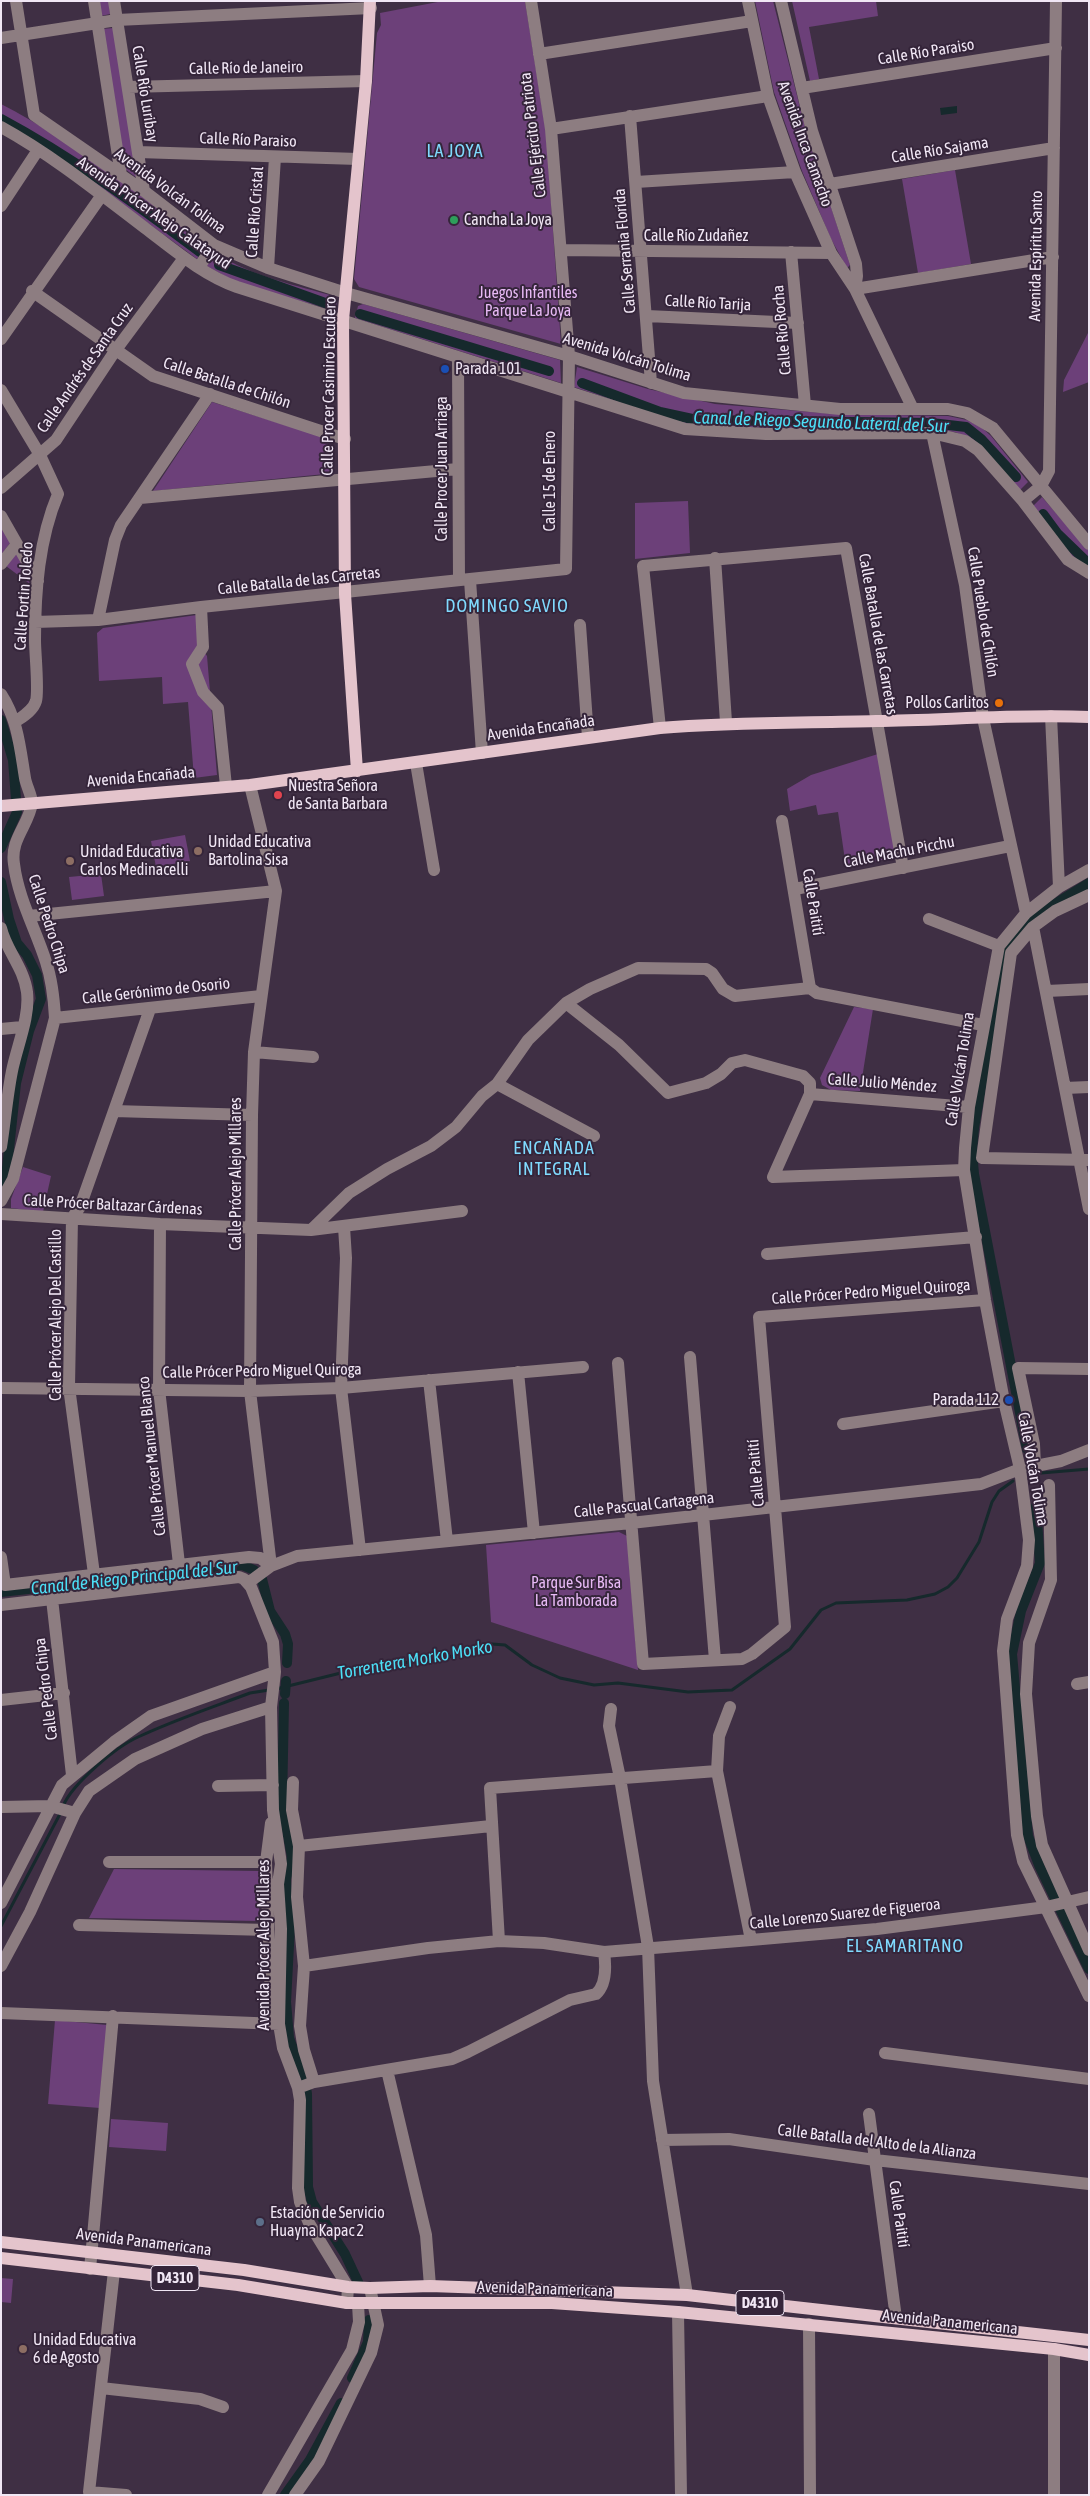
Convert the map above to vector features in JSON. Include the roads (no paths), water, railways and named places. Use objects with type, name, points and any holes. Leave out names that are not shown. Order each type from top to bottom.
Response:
[{"type":"main road","name":"Calle Procer Casimiro Escudero","points":[[357,771],[345,594],[343,320],[366,81],[371,4]]},
{"type":"main road","name":"Avenida Encañada","points":[[3,806],[250,785],[416,763],[588,737],[726,722],[877,721],[1052,716],[1089,717]]},
{"type":"main road","name":"Avenida Panamericana","points":[[1,2242],[244,2270],[370,2288],[430,2286],[687,2295],[1089,2340]]},
{"type":"main road","name":"Avenida Panamericana","points":[[1,2258],[238,2285],[353,2303],[552,2303],[678,2312],[1054,2349],[1089,2356]]},
{"type":"street","points":[[16,1],[21,35]]},
{"type":"street","points":[[94,1],[121,175]]},
{"type":"street","name":"Calle Río Luribay","points":[[114,1],[144,191]]},
{"type":"street","name":"Calle Ejército Patriota","points":[[531,1],[552,129],[569,356]]},
{"type":"street","name":"Avenida Inca Camacho","points":[[748,1],[768,96],[795,172],[831,253],[855,289],[913,409]]},
{"type":"street","name":"Avenida Inca Camacho","points":[[781,1],[802,88],[856,264],[855,289]]},
{"type":"street","name":"Avenida Espíritu Santo","points":[[1023,501],[1040,486],[1049,471],[1056,1]]},
{"type":"street","points":[[1,38],[117,20],[371,4]]},
{"type":"street","points":[[539,54],[752,21]]},
{"type":"street","name":"Avenida Volcán Tolima","points":[[21,35],[34,114],[144,191],[213,247],[268,268],[346,293],[569,356],[684,393],[840,409],[948,409],[967,412],[993,428],[1089,544]]},
{"type":"street","name":"Calle Río Paraiso","points":[[802,88],[1056,48]]},
{"type":"street","name":"Calle Río de Janeiro","points":[[128,87],[366,81]]},
{"type":"street","points":[[552,129],[768,96]]},
{"type":"street","name":"Calle Serrania Florida","points":[[630,116],[652,383]]},
{"type":"street","name":"Avenida Prócer Alejo Calatayud","points":[[1,127],[38,150],[102,195],[184,258],[230,285],[692,430],[766,434],[932,434],[965,441],[978,450],[1023,501],[1068,560],[1089,573]]},
{"type":"street","name":"Calle Río Sajama","points":[[830,184],[1054,148]]},
{"type":"street","points":[[1,206],[38,150]]},
{"type":"street","name":"Calle Río Paraiso","points":[[138,152],[358,159]]},
{"type":"street","name":"Calle Río Cristal","points":[[268,268],[275,157]]},
{"type":"street","points":[[636,182],[795,172]]},
{"type":"street","points":[[1,339],[32,292],[102,195]]},
{"type":"street","points":[[200,266],[213,247]]},
{"type":"street","name":"Calle Río Zudañez","points":[[562,250],[642,253],[831,253]]},
{"type":"street","name":"Calle Río Rocha","points":[[791,252],[805,405]]},
{"type":"street","points":[[855,289],[1052,257]]},
{"type":"street","name":"Calle Andrés de Santa Cruz","points":[[1,488],[56,440],[116,351],[184,258]]},
{"type":"street","name":"Calle Batalla de Chilón","points":[[32,292],[153,376],[345,438]]},
{"type":"street","name":"Calle Río Tarija","points":[[647,316],[798,323]]},
{"type":"street","name":"Calle 15 de Enero","points":[[566,569],[569,356]]},
{"type":"street","name":"Calle Procer Juan Arriaga","points":[[458,358],[458,469],[464,580],[482,753]]},
{"type":"street","name":"Calle Fortin Toledo","points":[[1,390],[40,455],[58,494],[47,523],[38,581],[35,622],[36,701],[26,715],[14,722]]},
{"type":"street","points":[[98,620],[115,540],[121,525],[210,394]]},
{"type":"street","name":"Calle Pueblo de Chilón","points":[[932,434],[966,585],[983,718],[1026,912]]},
{"type":"street","points":[[140,498],[458,469]]},
{"type":"street","points":[[1,516],[38,581]]},
{"type":"street","points":[[1,564],[17,544]]},
{"type":"street","name":"Calle Batalla de las Carretas","points":[[660,728],[643,566],[715,558],[846,548],[902,868]]},
{"type":"street","points":[[715,558],[726,722]]},
{"type":"street","name":"Calle Batalla de las Carretas","points":[[35,622],[98,620],[202,607],[345,594],[566,569]]},
{"type":"street","points":[[202,607],[203,648],[192,664],[203,692],[218,708],[226,786]]},
{"type":"street","points":[[580,625],[588,737]]},
{"type":"street","points":[[1,694],[21,743],[27,803]]},
{"type":"street","points":[[1052,716],[1059,887]]},
{"type":"street","points":[[416,763],[434,870]]},
{"type":"street","name":"Calle Prócer Alejo Millares","points":[[250,785],[276,891],[254,1052],[252,1115],[253,1229],[250,1391],[266,1570]]},
{"type":"street","name":"Calle Pedro Chipa","points":[[1,1201],[55,1018],[53,992],[46,963],[16,874],[13,850],[27,803]]},
{"type":"street","name":"Calle Paitití","points":[[782,821],[795,889],[810,988]]},
{"type":"street","name":"Calle Machu Picchu","points":[[795,889],[1010,846]]},
{"type":"street","points":[[1026,912],[1059,887],[1089,870]]},
{"type":"street","points":[[29,916],[276,891]]},
{"type":"street","points":[[1083,1160],[982,1158],[1011,953],[1033,926],[1055,911],[1089,895]]},
{"type":"street","name":"Calle Volcán Tolima","points":[[1026,912],[999,946],[969,1107],[964,1170],[1004,1401],[1020,1469],[1029,1554],[1027,1566],[1007,1619],[1004,1633],[1003,1667],[1019,1849],[1055,1904],[1089,1950]]},
{"type":"street","points":[[929,919],[999,946]]},
{"type":"street","points":[[1033,926],[1065,1088],[1083,1160],[1089,1209]]},
{"type":"street","points":[[1,1147],[12,1073],[26,1012],[27,992],[18,966],[2,934]]},
{"type":"street","points":[[311,1230],[349,1193],[387,1169],[430,1146],[456,1127],[482,1096],[497,1084],[528,1040],[566,1003],[590,988],[638,968],[706,968],[712,972],[723,989],[735,996],[810,988],[817,993],[848,1000],[983,1025]]},
{"type":"street","points":[[1047,991],[1089,989]]},
{"type":"street","name":"Calle Gerónimo de Osorio","points":[[55,1018],[261,996]]},
{"type":"street","name":"Calle Julio Méndez","points":[[566,1003],[619,1045],[668,1093],[706,1083],[721,1074],[732,1062],[744,1060],[803,1076],[810,1082],[810,1094],[969,1107]]},
{"type":"street","name":"Calle Prócer Alejo Del Castillo","points":[[94,1574],[69,1387],[72,1218],[80,1207],[150,1009]]},
{"type":"street","points":[[1,1029],[22,1027]]},
{"type":"street","points":[[254,1052],[313,1058]]},
{"type":"street","points":[[497,1084],[594,1136]]},
{"type":"street","points":[[1065,1088],[1089,1087]]},
{"type":"street","points":[[810,1094],[773,1177],[964,1170]]},
{"type":"street","points":[[114,1110],[252,1115]]},
{"type":"street","name":"Calle Prócer Baltazar Cárdenas","points":[[1,1214],[253,1229],[311,1230],[462,1211]]},
{"type":"street","name":"Calle Prócer Manuel Blanco","points":[[160,1224],[159,1389],[179,1564]]},
{"type":"street","points":[[344,1227],[346,1258],[341,1388],[360,1550]]},
{"type":"street","points":[[767,1254],[976,1237]]},
{"type":"street","name":"Calle Prócer Pedro Miguel Quiroga","points":[[759,1317],[986,1300]]},
{"type":"street","name":"Calle Paitití","points":[[716,1660],[732,1661],[752,1654],[785,1627],[759,1317]]},
{"type":"street","points":[[618,1363],[643,1664],[716,1660],[690,1357]]},
{"type":"street","name":"Calle Prócer Pedro Miguel Quiroga","points":[[1,1388],[69,1387],[250,1391],[341,1388],[583,1366]]},
{"type":"street","points":[[1089,1369],[1018,1368],[1034,1444],[1035,1466],[1061,1462],[1089,1450]]},
{"type":"street","points":[[518,1372],[534,1533]]},
{"type":"street","points":[[429,1380],[447,1541]]},
{"type":"street","points":[[843,1424],[1004,1401]]},
{"type":"street","name":"Calle Pascual Cartagena","points":[[249,1582],[266,1570],[297,1556],[631,1523],[981,1484],[1020,1469],[1035,1466]]},
{"type":"street","name":"Calle Volcán Tolima","points":[[1049,1485],[1051,1580],[1029,1643],[1026,1694],[1037,1816],[1042,1845],[1055,1904],[1089,1996]]},
{"type":"street","points":[[1,1557],[5,1585],[249,1557],[260,1558],[266,1570]]},
{"type":"street","points":[[1,1605],[239,1577],[249,1582],[273,1642],[274,1678],[152,1716],[136,1725],[62,1785],[62,1810],[30,1912],[1,1966]]},
{"type":"street","name":"Calle Pedro Chipa","points":[[52,1599],[72,1775]]},
{"type":"street","name":"Avenida Prócer Alejo Millares","points":[[274,1678],[272,1702],[273,1810],[266,1862],[267,1930],[273,2024],[283,2048],[306,2085],[300,2100],[298,2188],[300,2202],[309,2222],[348,2286]]},
{"type":"street","points":[[1,1700],[64,1693]]},
{"type":"street","points":[[1,1903],[62,1810],[135,1759],[202,1729],[272,1702]]},
{"type":"street","points":[[730,1707],[719,1736],[718,1771],[751,1940]]},
{"type":"street","points":[[611,1709],[609,1726],[620,1778],[648,1947],[653,2081],[687,2295]]},
{"type":"street","points":[[499,1941],[490,1788],[718,1771]]},
{"type":"street","points":[[293,1782],[292,1810],[299,1846],[297,1897],[304,1966],[300,2026],[304,2050],[306,2085],[452,2059],[570,2000],[596,1994],[604,1982],[606,1963],[604,1952]]},
{"type":"street","points":[[218,1786],[273,1785]]},
{"type":"street","points":[[1,1807],[62,1810]]},
{"type":"street","name":"Avenida Prócer Alejo Millares","points":[[273,1810],[282,1864],[278,1884],[281,1929],[273,2024]]},
{"type":"street","points":[[299,1846],[491,1826]]},
{"type":"street","points":[[109,1862],[266,1862]]},
{"type":"street","name":"Calle Lorenzo Suarez de Figueroa","points":[[304,1966],[428,1948],[499,1941],[544,1943],[604,1952],[877,1929],[1055,1904],[1089,1897]]},
{"type":"street","points":[[79,1924],[267,1930]]},
{"type":"street","points":[[1,2013],[113,2016],[273,2024]]},
{"type":"street","points":[[90,2269],[113,2016]]},
{"type":"street","points":[[885,2054],[1089,2079]]},
{"type":"street","points":[[387,2070],[426,2235],[430,2286]]},
{"type":"street","name":"Calle Paitití","points":[[869,2114],[896,2318]]},
{"type":"street","name":"Calle Batalla del Alto de la Alianza","points":[[662,2140],[729,2139],[875,2160],[1089,2184]]},
{"type":"street","points":[[114,2272],[89,2492],[126,2495]]},
{"type":"street","points":[[268,2495],[352,2350],[359,2322],[348,2286]]},
{"type":"street","points":[[295,2495],[318,2461],[371,2353],[378,2325],[370,2288]]},
{"type":"street","points":[[678,2312],[681,2495]]},
{"type":"street","points":[[809,2324],[810,2495]]},
{"type":"street","points":[[1054,2349],[1054,2495]]},
{"type":"street","points":[[101,2388],[200,2399],[223,2406]]},
{"type":"waterway","name":"Canal de Riego Segundo Lateral del Sur","points":[[1,119],[78,165],[200,252]]},
{"type":"waterway","name":"Canal de Riego Segundo Lateral del Sur","points":[[219,265],[328,304]]},
{"type":"waterway","name":"Canal de Riego Segundo Lateral del Sur","points":[[360,314],[549,371]]},
{"type":"waterway","name":"Canal de Riego Segundo Lateral del Sur","points":[[582,383],[660,412],[697,420],[931,423],[966,427],[981,439],[1016,477]]},
{"type":"waterway","name":"Canal de Riego Segundo Lateral del Sur","points":[[1043,514],[1057,533],[1089,564]]},
{"type":"waterway","name":"Canal de Riego Principal del Sur","points":[[1,720],[13,760],[17,812],[1,848]]},
{"type":"waterway","name":"Canal de Riego Principal del Sur","points":[[1,882],[9,919],[17,943],[27,955],[37,975],[41,999],[29,1031],[16,1083],[7,1168],[1,1183]]},
{"type":"waterway","name":"Canal de Riego Segundo Lateral del Sur","points":[[1027,1449],[974,1174],[972,1151],[974,1128],[1006,945],[1032,918],[1089,883]]},
{"type":"waterway","name":"Torrentera Morko Morko","points":[[1041,1473],[1089,1469]]},
{"type":"waterway","name":"Torrentera Morko Morko","points":[[276,1689],[357,1669],[449,1657],[484,1644],[492,1644],[505,1645],[532,1665],[560,1678],[594,1685],[618,1683],[688,1692],[732,1690],[790,1649],[821,1610],[836,1603],[907,1600],[935,1594],[948,1587],[957,1578],[979,1542],[992,1502],[999,1491],[1013,1481]]},
{"type":"waterway","name":"Canal de Riego Segundo Lateral del Sur","points":[[1036,1506],[1040,1563],[1021,1611],[1012,1654],[1028,1836],[1039,1865],[1089,1969]]},
{"type":"waterway","name":"Canal de Riego Principal del Sur","points":[[1,1592],[242,1565],[254,1570],[262,1579],[270,1611],[285,1634],[288,1644],[287,1663]]},
{"type":"waterway","name":"Torrentera Morko Morko","points":[[285,1694],[286,1681]]},
{"type":"waterway","name":"Torrentera Morko Morko","points":[[63,1806],[85,1777],[107,1757],[129,1742],[165,1725],[250,1693],[269,1690]]},
{"type":"waterway","name":"Canal de Riego Principal del Sur","points":[[284,1703],[282,1804],[292,1857],[286,1879],[290,1926],[286,2002],[289,2038],[305,2081],[307,2094],[308,2187],[312,2202],[345,2254],[359,2284]]},
{"type":"waterway","name":"Torrentera Morko Morko","points":[[1,1926],[61,1812]]},
{"type":"waterway","name":"Canal de Riego Principal del Sur","points":[[352,2378],[368,2342],[369,2320]]},
{"type":"waterway","name":"Canal de Riego Principal del Sur","points":[[285,2495],[310,2460],[341,2403]]},
{"type":"place","name":"Cancha La Joya","points":[[454,220]]},
{"type":"place","name":"Parada 101","points":[[445,369]]},
{"type":"place","name":"Pollos Carlitos","points":[[999,703]]},
{"type":"place","name":"Nuestra Señora de Santa Barbara","points":[[278,795]]},
{"type":"place","name":"Unidad Educativa Bartolina Sisa","points":[[198,851]]},
{"type":"place","name":"Unidad Educativa Carlos Medinacelli","points":[[70,861]]},
{"type":"place","name":"Parada 112","points":[[1009,1400]]},
{"type":"place","name":"Estación de Servicio Huayna Kapac 2","points":[[260,2222]]},
{"type":"place","name":"Unidad Educativa 6 de Agosto","points":[[23,2349]]},
{"type":"district","name":"LA JOYA","points":[[455,151]]},
{"type":"district","name":"DOMINGO SAVIO","points":[[507,606]]},
{"type":"district","name":"ENCAÑADA INTEGRAL","points":[[554,1158]]},
{"type":"district","name":"EL SAMARITANO","points":[[905,1946]]},
{"type":"park label","name":"Juegos Infantiles Parque La Joya","points":[[528,302]]},
{"type":"park label","name":"Parque Sur Bisa La Tamborada","points":[[576,1592]]}]
